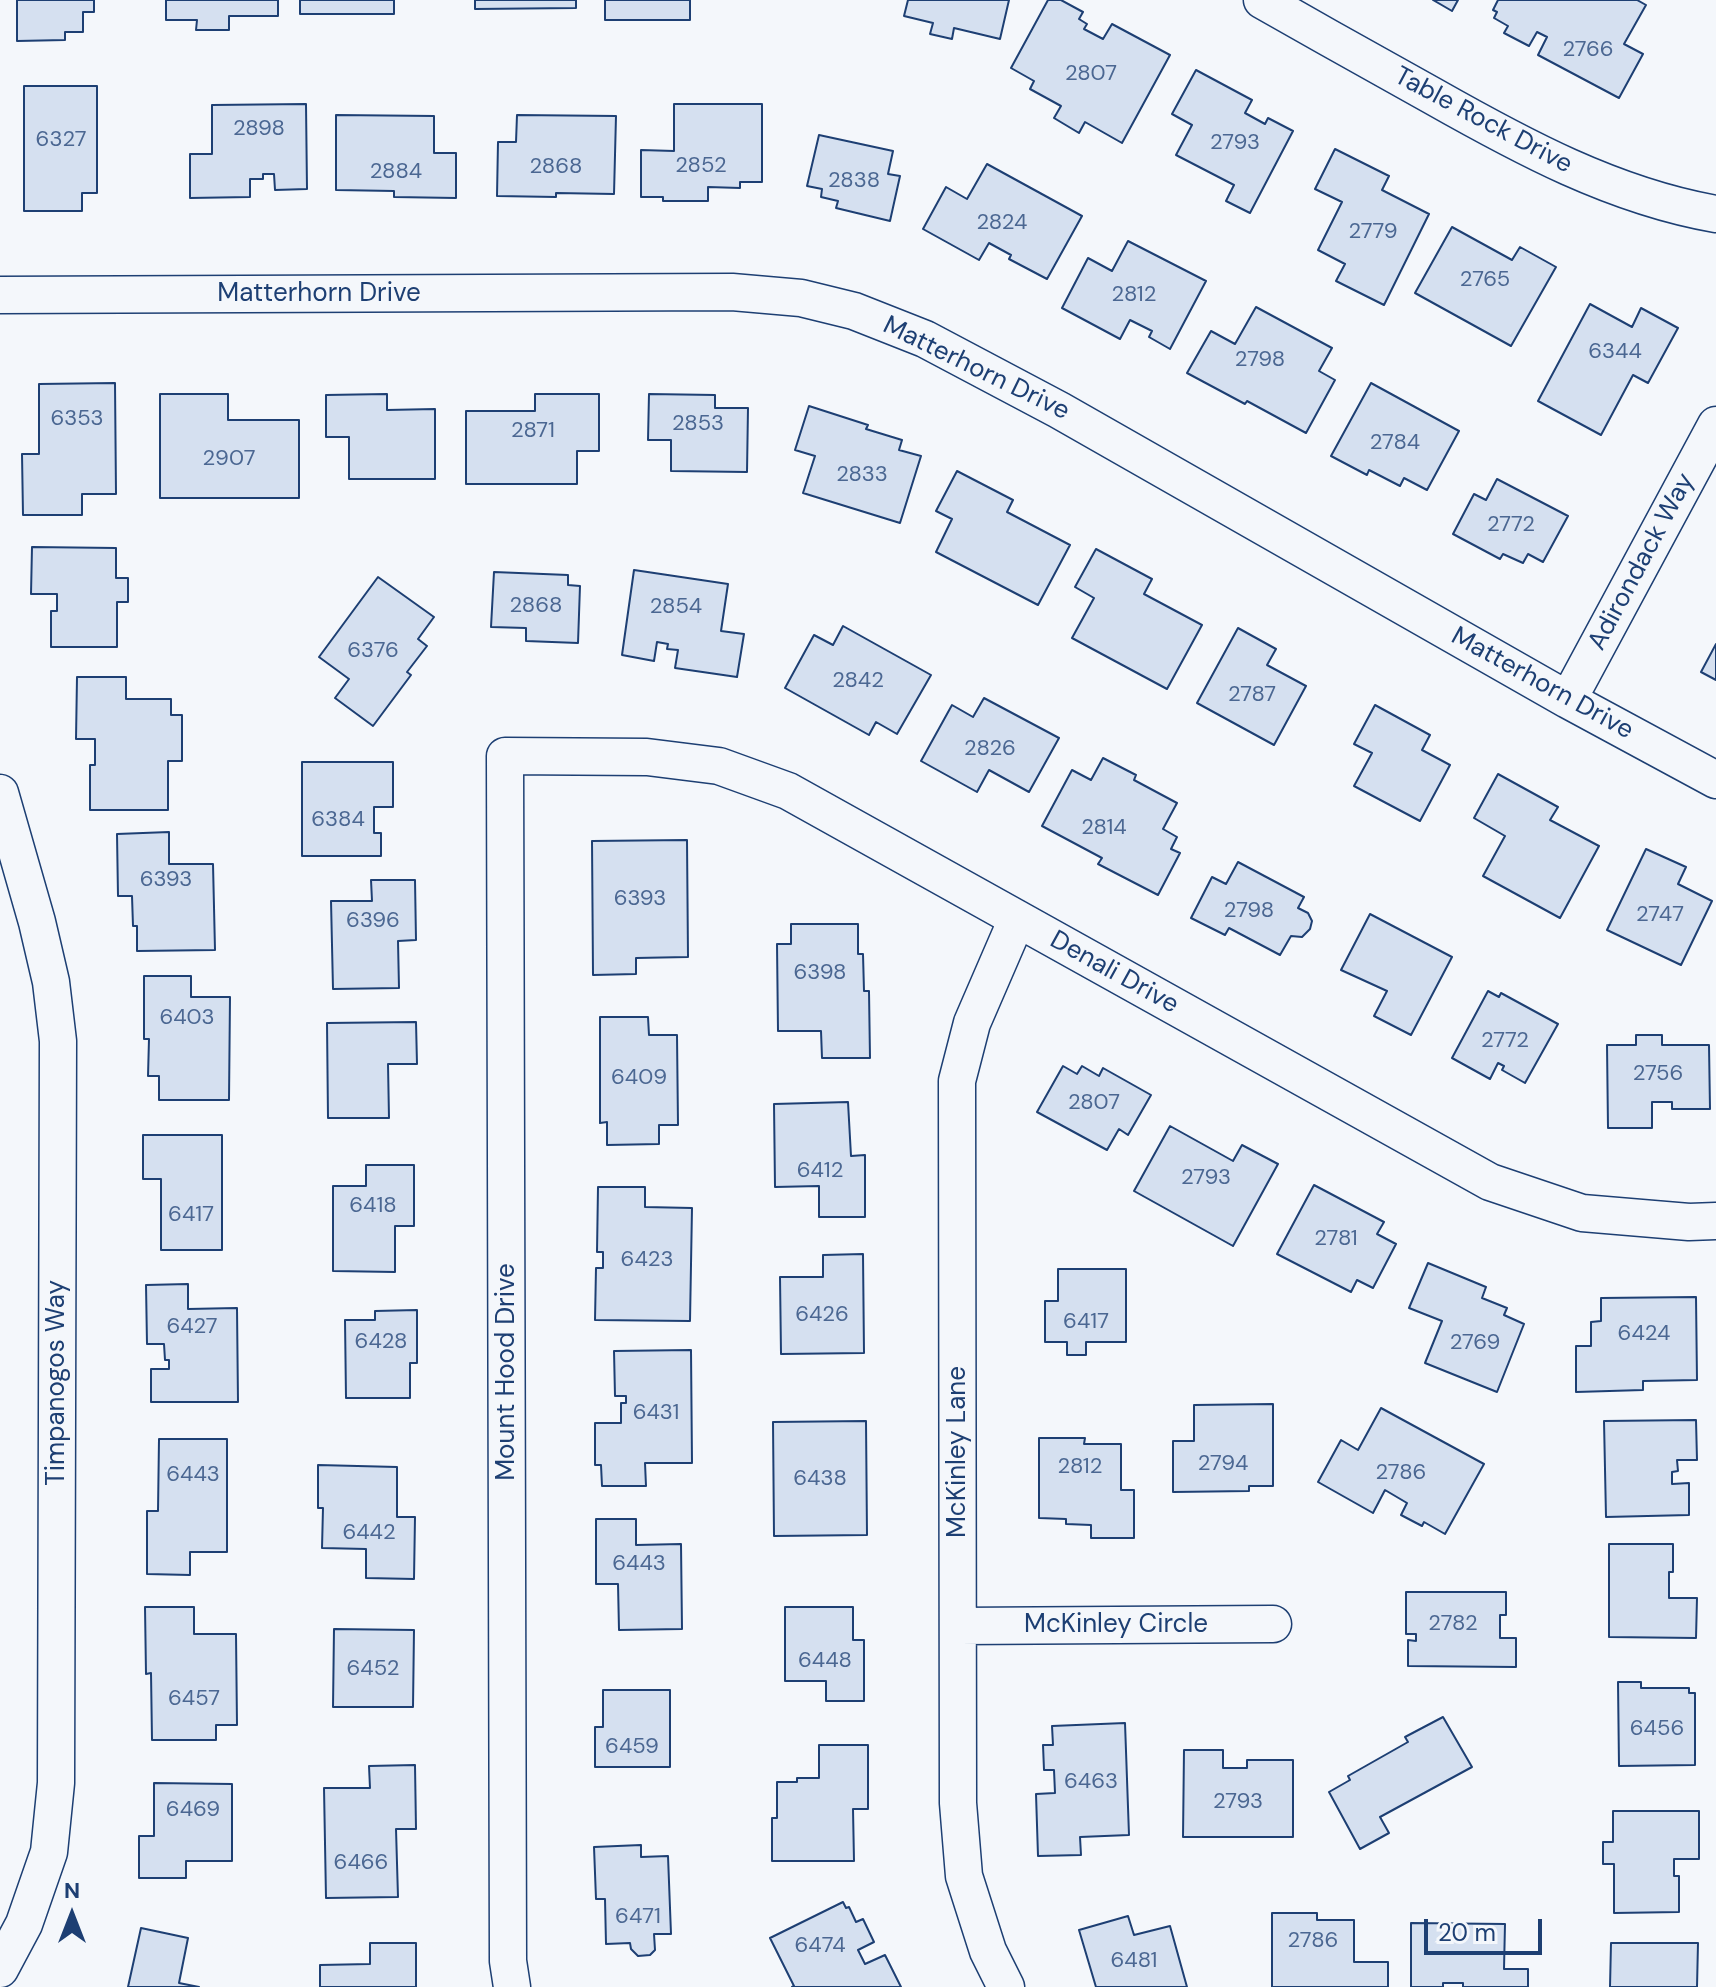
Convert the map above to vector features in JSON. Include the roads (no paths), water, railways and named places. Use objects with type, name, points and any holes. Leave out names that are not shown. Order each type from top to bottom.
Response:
[{"type":"street","name":"Table Rock Drive","points":[[1262,0],[1515,143],[1608,184],[1656,200],[1716,214]]},
{"type":"street","name":"Matterhorn Drive","points":[[0,295],[732,292],[801,298],[854,311],[925,339],[1059,410],[1568,700],[1716,780]]},
{"type":"street","name":"Adirondack Way","points":[[1568,700],[1716,425]]},
{"type":"street","name":"Denali Drive","points":[[505,756],[647,757],[719,766],[788,791],[1490,1182],[1582,1213],[1689,1222],[1716,1221]]},
{"type":"street","name":"Mount Hood Drive","points":[[505,756],[508,1961],[512,1987]]},
{"type":"street","name":"Timpanogos Way","points":[[0,793],[48,967],[58,1041],[56,1783],[49,1852],[24,1924],[0,1969]]},
{"type":"street","name":"McKinley Lane","points":[[1006,1987],[988,1951],[964,1876],[958,1803],[957,1081],[972,1023],[1017,919]]},
{"type":"street","name":"McKinley Circle","points":[[959,1626],[1273,1624]]}]
